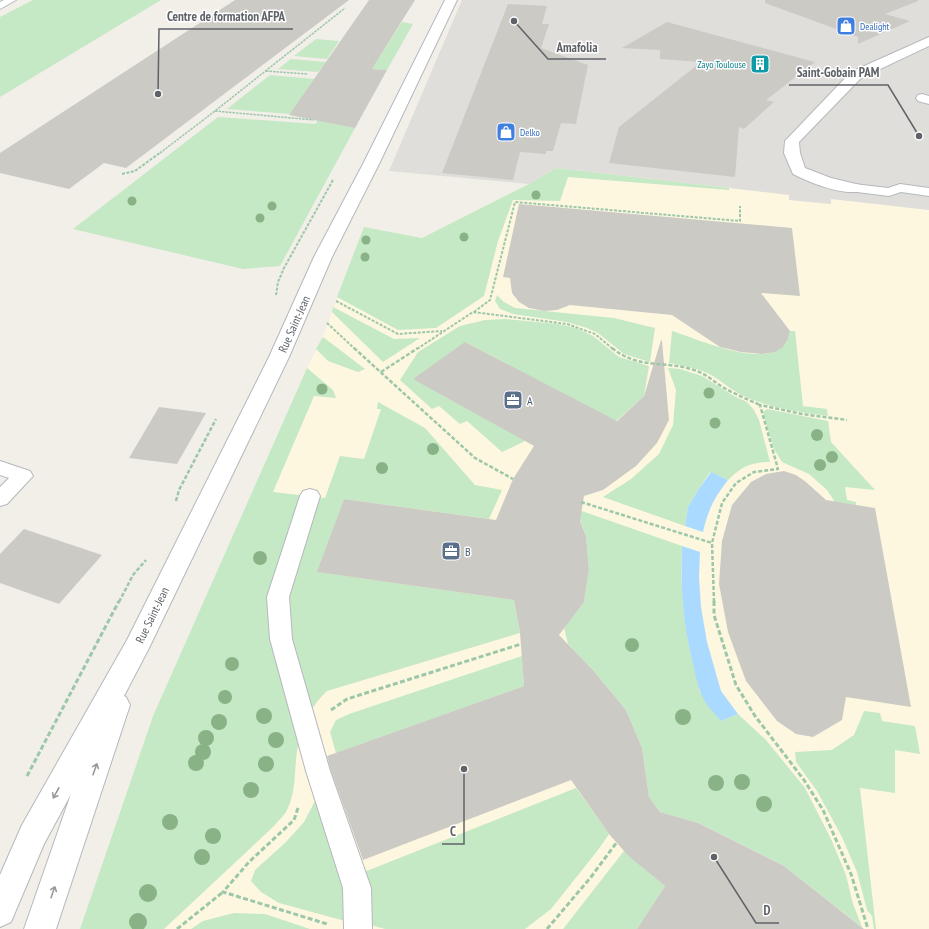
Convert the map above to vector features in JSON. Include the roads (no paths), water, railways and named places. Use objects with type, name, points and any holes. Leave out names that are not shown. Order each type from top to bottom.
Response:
[{"type":"street","name":"Rue Saint-Jean","points":[[0,911],[33,835],[136,648],[279,357],[323,257],[452,0]]},
{"type":"street","points":[[854,188],[815,180],[798,170],[792,153],[792,141],[856,75],[929,41]]},
{"type":"street","name":"Rue Saint-Jean","points":[[40,929],[136,648]]},
{"type":"lane","points":[[0,6],[11,0]]},
{"type":"lane","points":[[854,188],[889,192],[900,188],[929,192]]},
{"type":"lane","points":[[0,468],[23,476],[0,499]]},
{"type":"lane","points":[[310,496],[278,597],[281,639],[318,770],[357,888],[358,929]]},
{"type":"water","points":[[711,472],[728,480],[712,504],[703,532],[685,526],[688,507]]},
{"type":"water","points":[[682,546],[700,552],[699,577],[701,607],[707,642],[721,691],[738,714],[721,721],[704,699],[697,681],[687,635],[683,605],[681,576]]},
{"type":"place","name":"Amafolia","points":[[514,21]]},
{"type":"place","name":"Dealight","points":[[846,26]]},
{"type":"place","name":"Zayo Toulouse","points":[[760,64]]},
{"type":"place","name":"Centre de formation AFPA","points":[[158,94]]},
{"type":"place","name":"Delko","points":[[506,132]]},
{"type":"place","name":"Saint-Gobain PAM","points":[[919,136]]},
{"type":"place","name":"A","points":[[513,400]]},
{"type":"place","name":"B","points":[[451,551]]},
{"type":"place","name":"C","points":[[464,769]]},
{"type":"place","name":"D","points":[[714,857]]}]
